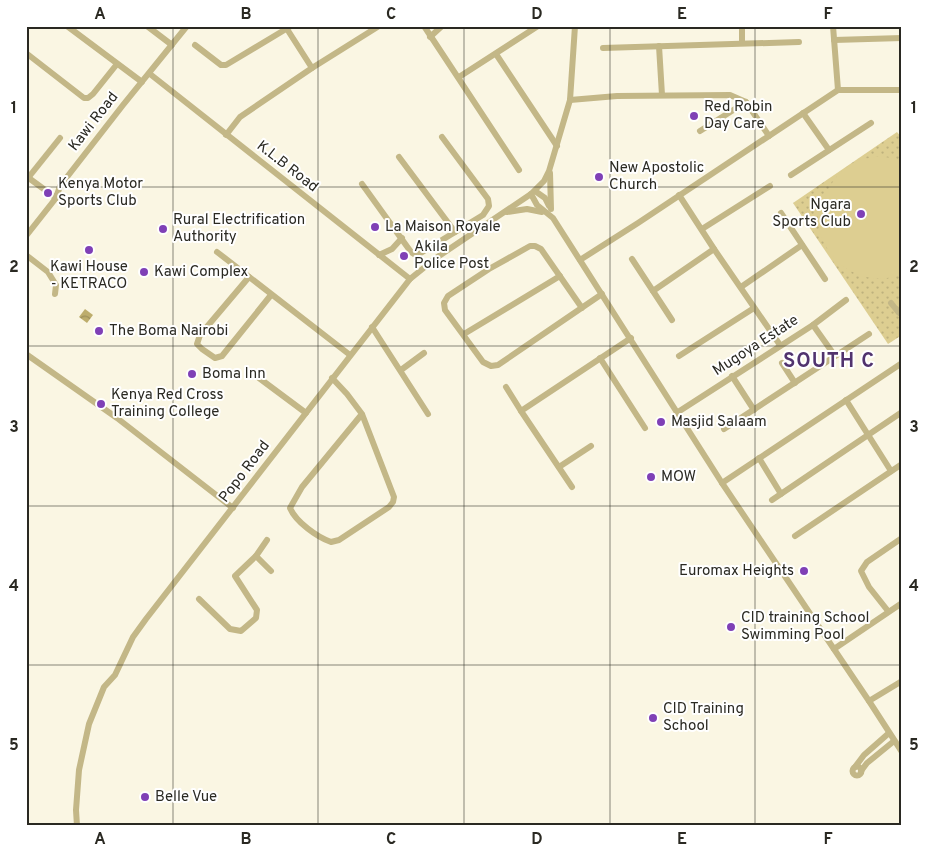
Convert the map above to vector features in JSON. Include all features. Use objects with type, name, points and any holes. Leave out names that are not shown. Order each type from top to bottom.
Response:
[{"type":"street","points":[[67,26],[142,82]]},
{"type":"street","name":"Kawi Road","points":[[26,236],[56,198],[60,186],[187,26]]},
{"type":"street","points":[[226,134],[240,117],[312,68],[379,26]]},
{"type":"street","points":[[424,26],[519,170]]},
{"type":"street","points":[[430,37],[442,26]]},
{"type":"street","points":[[459,77],[538,26]]},
{"type":"street","points":[[533,193],[544,182],[550,169],[570,100],[575,26]]},
{"type":"street","points":[[742,26],[742,43]]},
{"type":"street","points":[[833,26],[838,90]]},
{"type":"street","points":[[148,27],[172,44]]},
{"type":"street","points":[[196,44],[221,65],[226,65],[289,28],[312,68]]},
{"type":"street","points":[[834,40],[902,38]]},
{"type":"street","points":[[603,48],[799,42]]},
{"type":"street","points":[[659,46],[662,95]]},
{"type":"street","points":[[26,53],[84,98],[88,98],[93,94],[117,64]]},
{"type":"street","points":[[496,54],[557,146]]},
{"type":"street","name":"K.L.B Road","points":[[150,74],[410,279]]},
{"type":"street","points":[[580,260],[838,90],[902,90]]},
{"type":"street","points":[[570,100],[662,95],[730,95],[746,102],[769,136]]},
{"type":"street","points":[[700,131],[746,102]]},
{"type":"street","points":[[803,113],[829,150]]},
{"type":"street","points":[[791,175],[871,122]]},
{"type":"street","points":[[362,184],[411,252],[417,255],[483,216],[489,206],[488,199],[442,137]]},
{"type":"street","points":[[56,198],[27,177],[60,138]]},
{"type":"street","points":[[399,156],[455,232]]},
{"type":"street","points":[[548,211],[550,169]]},
{"type":"street","points":[[702,229],[770,186]]},
{"type":"street","points":[[533,193],[545,198],[548,211]]},
{"type":"street","points":[[533,193],[534,202],[548,211],[554,218],[722,482],[902,752]]},
{"type":"street","name":"Popo Road","points":[[77,826],[76,810],[82,753],[89,724],[104,687],[115,675],[133,638],[146,619],[410,279],[436,258],[533,193]]},
{"type":"street","points":[[679,195],[780,345]]},
{"type":"street","points":[[502,214],[527,209],[548,211]]},
{"type":"street","points":[[781,213],[825,279]]},
{"type":"street","points":[[379,255],[392,249],[402,238]]},
{"type":"street","points":[[741,287],[802,245]]},
{"type":"street","points":[[582,308],[541,249],[535,246],[530,246],[489,268],[448,296],[444,303],[445,310],[483,362],[490,366],[495,366],[582,308],[602,294]]},
{"type":"street","points":[[653,291],[714,249]]},
{"type":"street","points":[[217,252],[350,355]]},
{"type":"street","points":[[26,255],[48,272],[56,285],[56,294]]},
{"type":"street","points":[[632,259],[672,320]]},
{"type":"street","points":[[464,334],[560,276]]},
{"type":"street","points":[[248,277],[200,335],[197,344],[202,349],[215,358],[222,356],[271,294]]},
{"type":"street","name":"Mugoya Estate","points":[[678,412],[813,325],[846,300]]},
{"type":"street","points":[[891,303],[899,313],[902,312]]},
{"type":"street","points":[[679,356],[754,308]]},
{"type":"street","points":[[813,325],[835,356]]},
{"type":"street","points":[[372,327],[428,414]]},
{"type":"street","points":[[724,430],[869,334]]},
{"type":"street","points":[[522,410],[631,338]]},
{"type":"street","points":[[401,370],[424,353]]},
{"type":"street","points":[[26,354],[117,418],[233,508]]},
{"type":"street","points":[[600,358],[645,428]]},
{"type":"street","points":[[782,363],[795,383]]},
{"type":"street","points":[[722,482],[902,363]]},
{"type":"street","points":[[732,376],[754,410]]},
{"type":"street","points":[[259,378],[306,413]]},
{"type":"street","points":[[332,378],[362,414],[393,489],[394,500],[384,510],[338,540],[331,542],[317,535],[290,508],[302,487],[362,414]]},
{"type":"street","points":[[506,387],[572,487]]},
{"type":"street","points":[[846,400],[891,471]]},
{"type":"street","points":[[772,500],[902,412]]},
{"type":"street","points":[[559,467],[591,446]]},
{"type":"street","points":[[759,458],[781,494]]},
{"type":"street","points":[[795,536],[902,464]]},
{"type":"street","points":[[888,611],[861,571],[867,562],[902,538]]},
{"type":"street","points":[[200,599],[230,628],[241,631],[246,628],[256,618],[257,610],[235,576],[256,556],[267,540]]},
{"type":"street","points":[[256,556],[271,571]]},
{"type":"street","points":[[834,649],[902,603]]},
{"type":"street","points":[[869,701],[902,681]]},
{"type":"street","points":[[889,734],[864,755],[858,769],[894,742]]},
{"type":"shaded area","name":"Ngara Sports Club","points":[[897,132],[902,138],[902,335],[888,344],[793,203]]},
{"type":"shaded area","name":"Ngara Sports Club","points":[[879,156],[902,160],[902,274],[885,278],[869,278],[853,272],[840,263],[829,251],[821,237],[818,220],[820,203],[840,173],[857,161]]},
{"type":"water","points":[[85,309],[93,315],[87,323],[79,317]]},
{"type":"place","name":"Red Robin Day Care","points":[[694,116]]},
{"type":"place","name":"New Apostolic Church","points":[[599,177]]},
{"type":"place","name":"Kenya Motor Sports Club","points":[[48,193]]},
{"type":"place","name":"Ngara Sports Club","points":[[861,214]]},
{"type":"place","name":"La Maison Royale","points":[[375,227]]},
{"type":"place","name":"Rural Electrification Authority","points":[[163,229]]},
{"type":"place","name":"Kawi House - KETRACO","points":[[89,250]]},
{"type":"place","name":"Akila Police Post","points":[[404,256]]},
{"type":"place","name":"Kawi Complex","points":[[144,272]]},
{"type":"place","name":"The Boma Nairobi","points":[[99,331]]},
{"type":"place","name":"Boma Inn","points":[[192,374]]},
{"type":"place","name":"Kenya Red Cross Training College","points":[[101,404]]},
{"type":"place","name":"Masjid Salaam","points":[[661,422]]},
{"type":"place","name":"MOW","points":[[651,477]]},
{"type":"place","name":"Euromax Heights","points":[[804,571]]},
{"type":"place","name":"CID training School Swimming Pool","points":[[731,627]]},
{"type":"place","name":"CID Training School","points":[[653,718]]},
{"type":"place","name":"Belle Vue","points":[[145,797]]},
{"type":"district","name":"SOUTH C","points":[[829,362]]}]
